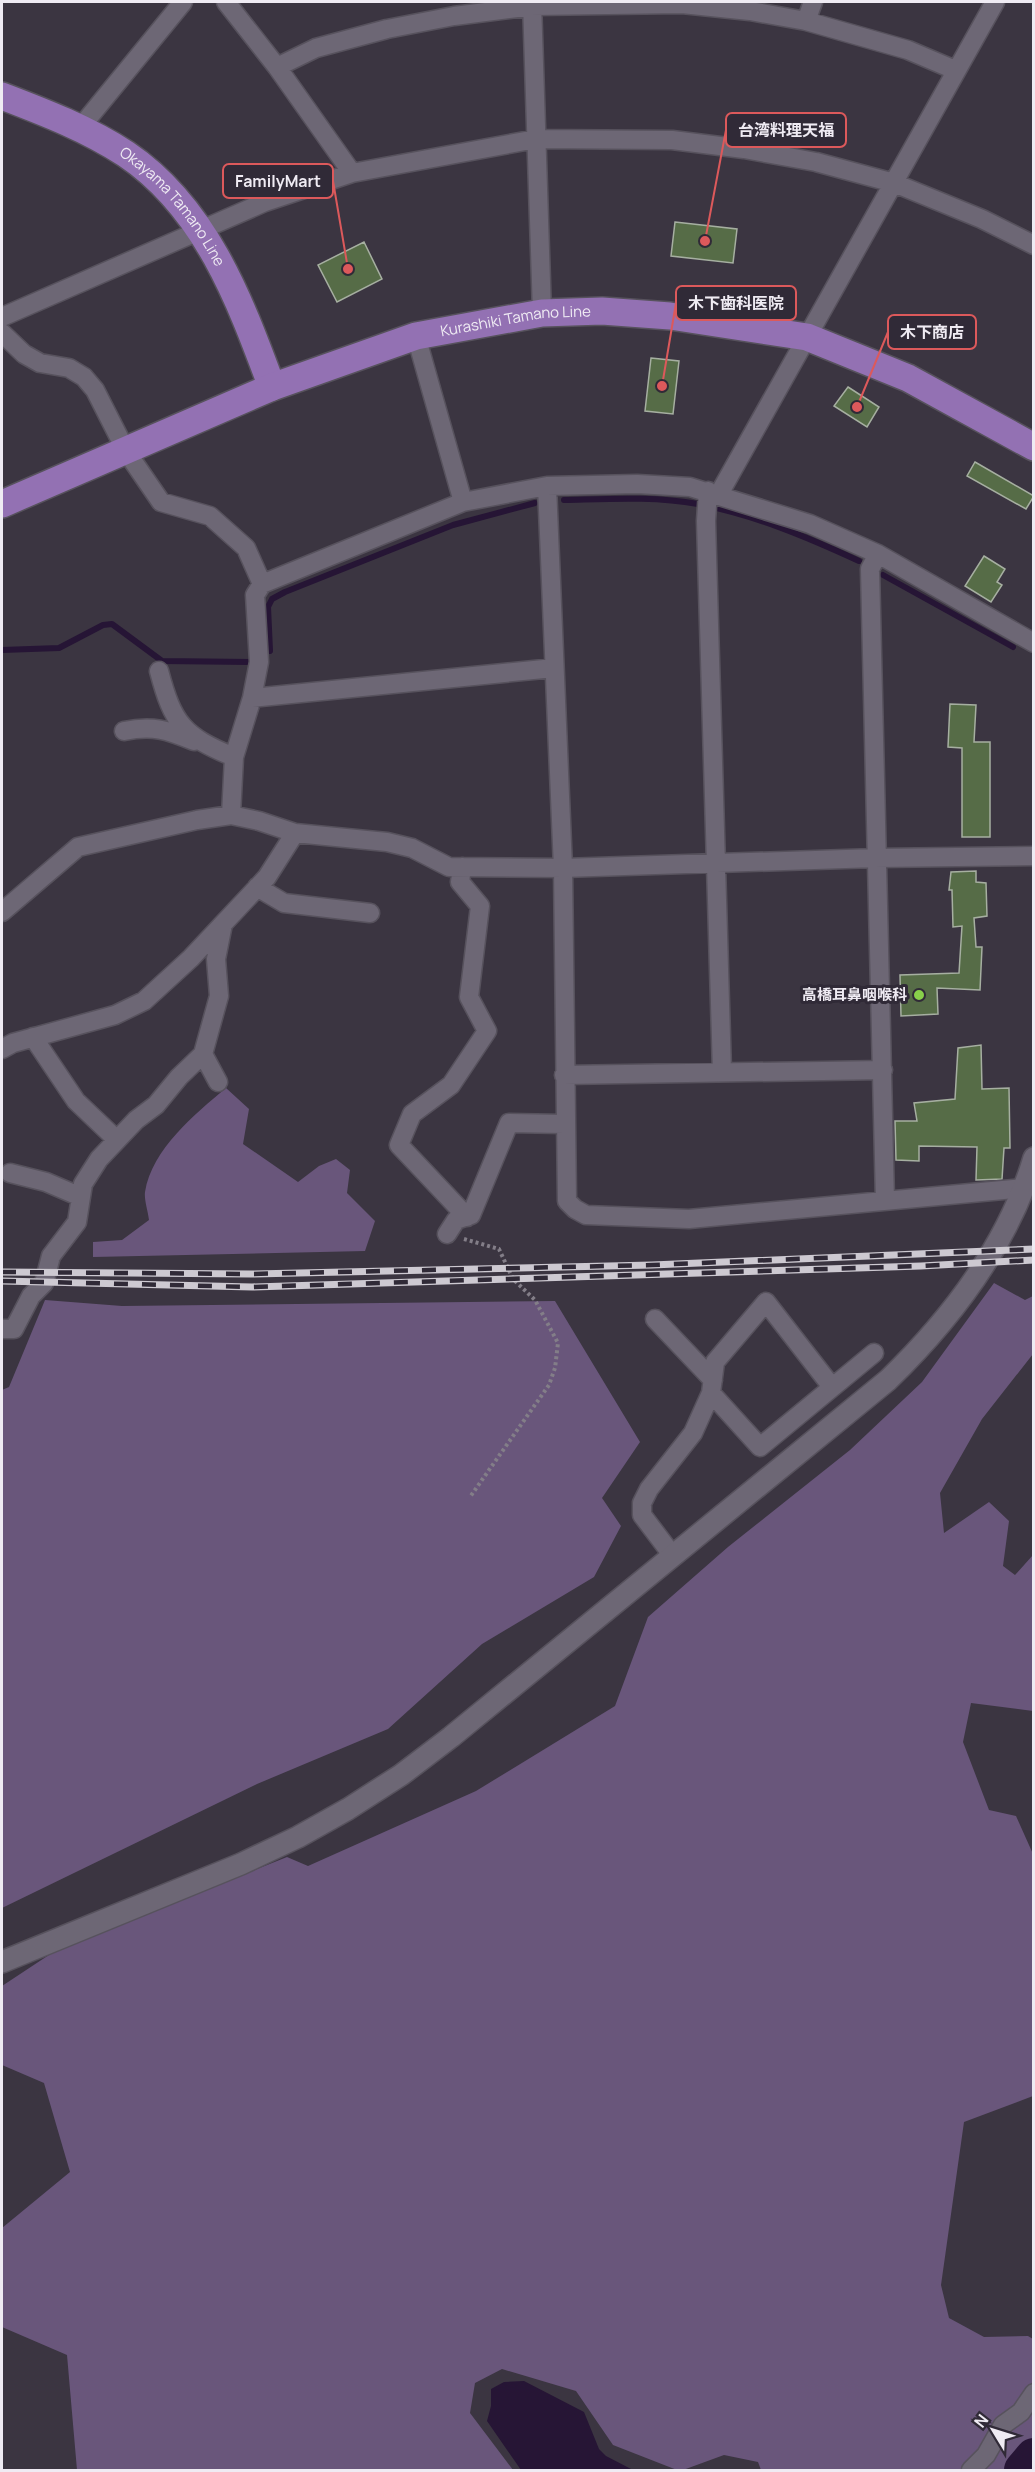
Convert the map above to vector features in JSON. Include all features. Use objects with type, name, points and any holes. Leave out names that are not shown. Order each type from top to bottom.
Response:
[{"type":"main road","name":"Okayama Tamano Line","points":[[2,96],[80,128],[127,155],[165,188],[200,230],[224,269],[272,387]]},
{"type":"main road","name":"Kurashiki Tamano Line","points":[[2,504],[272,387],[416,336],[542,313],[602,310],[670,316],[807,337],[908,378],[1034,447]]},
{"type":"street","points":[[80,128],[183,2]]},
{"type":"street","points":[[226,2],[277,66],[352,173]]},
{"type":"street","points":[[806,21],[813,2]]},
{"type":"street","points":[[722,1072],[706,522],[713,493],[807,337],[995,2]]},
{"type":"street","points":[[277,66],[316,48],[387,29],[532,4],[682,4],[806,21],[908,50],[955,70]]},
{"type":"street","points":[[532,4],[542,313]]},
{"type":"street","points":[[2,317],[265,201],[352,173],[537,139],[672,140],[744,149],[816,162],[894,183],[982,219],[1034,245]]},
{"type":"street","points":[[2,333],[24,354],[40,363],[69,368],[84,377],[95,390],[126,451],[161,502],[210,516],[246,548],[262,584]]},
{"type":"street","points":[[416,336],[463,502]]},
{"type":"street","points":[[231,815],[234,757],[252,698],[259,662],[255,595],[262,584],[463,502],[547,486],[637,484],[690,487],[810,524],[878,554],[1034,644]]},
{"type":"street","points":[[547,486],[562,868],[564,1124],[567,1201],[586,1215],[688,1219],[1025,1188]]},
{"type":"street","points":[[878,554],[870,569],[885,1201]]},
{"type":"street","points":[[252,698],[554,668]]},
{"type":"street","points":[[159,671],[167,701],[182,727],[201,744]]},
{"type":"street","points":[[124,731],[143,727],[163,729],[234,757]]},
{"type":"street","points":[[2,912],[78,847],[197,820],[231,815],[259,821],[295,833],[387,842],[412,848],[449,867],[562,868],[876,858],[1034,856]]},
{"type":"street","points":[[2,1049],[33,1037],[115,1016],[144,1001],[223,924],[267,877],[295,833]]},
{"type":"street","points":[[462,867],[460,882],[480,906],[469,997],[487,1030],[451,1084],[412,1114],[399,1144],[467,1217]]},
{"type":"street","points":[[257,888],[284,903],[370,913]]},
{"type":"street","points":[[2,1329],[14,1329],[31,1296],[44,1283],[51,1256],[77,1222],[83,1184],[99,1159],[136,1120],[156,1105],[179,1077],[203,1054],[219,996],[216,959],[223,924]]},
{"type":"street","points":[[33,1037],[76,1101],[116,1139]]},
{"type":"street","points":[[203,1054],[219,1082]]},
{"type":"street","points":[[564,1075],[883,1070]]},
{"type":"street","points":[[447,1234],[456,1220],[471,1215],[509,1123],[564,1124]]},
{"type":"street","points":[[2,1962],[242,1864],[298,1837],[348,1809],[451,1737],[888,1380],[911,1358],[945,1318],[992,1254],[1025,1188],[1034,1158]]},
{"type":"street","points":[[10,1173],[46,1182],[81,1197]]},
{"type":"street","points":[[673,1556],[642,1515],[642,1503],[649,1489],[693,1434],[712,1386],[715,1362],[766,1302],[832,1387]]},
{"type":"street","points":[[654,1319],[712,1386],[760,1447],[874,1353]]},
{"type":"street","points":[[971,2470],[986,2455],[1003,2425],[1022,2412],[1034,2393]]},
{"type":"path","points":[[447,1234],[499,1249],[513,1279],[535,1300],[558,1343],[555,1368],[549,1384],[470,1497]]},
{"type":"shaded area","points":[[226,1088],[249,1109],[243,1144],[298,1182],[319,1166],[336,1159],[350,1170],[347,1193],[375,1221],[365,1251],[93,1257],[93,1242],[122,1240],[149,1220],[145,1192],[156,1161],[176,1134]]},
{"type":"shaded area","points":[[994,1283],[1025,1300],[1033,1296],[1033,1354],[982,1419],[940,1493],[944,1533],[989,1502],[1009,1521],[1003,1566],[1015,1575],[1033,1555],[1033,1711],[971,1703],[963,1742],[989,1810],[1016,1816],[1033,1854],[1033,2096],[964,2122],[941,2285],[949,2318],[984,2337],[1028,2336],[1033,2339],[1033,2439],[1007,2470],[761,2470],[758,2462],[724,2455],[683,2470],[677,2470],[613,2445],[576,2391],[502,2369],[475,2383],[470,2413],[513,2470],[77,2470],[67,2355],[2,2327],[2,2228],[70,2172],[44,2083],[2,2065],[2,1986],[58,1949],[287,1857],[308,1866],[476,1791],[615,1706],[648,1617],[728,1547],[850,1450],[922,1382]]},
{"type":"shaded area","points":[[45,1300],[122,1306],[555,1301],[640,1442],[602,1498],[621,1526],[594,1577],[482,1644],[388,1729],[257,1784],[2,1908],[2,1390],[9,1387]]},
{"type":"shaded area","points":[[524,2381],[584,2412],[599,2449],[606,2456],[633,2470],[521,2470],[487,2421],[491,2406],[491,2389],[504,2382]]},
{"type":"building","points":[[675,222],[737,229],[733,263],[671,256]]},
{"type":"building","points":[[364,242],[382,279],[337,302],[318,265]]},
{"type":"building","points":[[651,358],[679,361],[673,414],[645,411]]},
{"type":"building","points":[[848,387],[879,407],[867,427],[834,406]]},
{"type":"building","points":[[975,462],[1034,496],[1026,509],[967,476]]},
{"type":"building","points":[[984,556],[1005,569],[997,582],[1002,585],[991,602],[965,586]]},
{"type":"building","points":[[950,704],[976,705],[974,742],[990,742],[990,837],[962,837],[962,748],[948,747]]},
{"type":"building","points":[[976,871],[976,882],[986,883],[987,916],[974,918],[976,947],[982,947],[980,990],[937,988],[938,1014],[901,1016],[900,975],[959,973],[962,926],[953,927],[952,890],[949,890],[951,872]]},
{"type":"building","points":[[981,1045],[982,1089],[1009,1088],[1010,1148],[1004,1148],[1002,1179],[976,1180],[977,1147],[919,1146],[919,1161],[896,1160],[895,1121],[917,1121],[914,1103],[955,1099],[958,1048]]},
{"type":"waterway","points":[[564,500],[648,499],[698,504],[740,514],[780,528],[859,561]]},
{"type":"waterway","points":[[270,651],[268,607],[272,599],[453,525],[535,503]]},
{"type":"waterway","points":[[883,575],[1013,647]]},
{"type":"waterway","points":[[2,650],[59,648],[103,625],[112,624],[162,661],[251,662]]},
{"type":"waterway","points":[[1023,2470],[1034,2457]]},
{"type":"railway","points":[[2,1272],[251,1274],[652,1265],[1034,1249]]},
{"type":"railway","points":[[2,1281],[252,1287],[921,1266],[1034,1260]]},
{"type":"place","name":"台湾料理天福","points":[[705,241]]},
{"type":"place","name":"FamilyMart","points":[[348,269]]},
{"type":"place","name":"木下歯科医院","points":[[662,386]]},
{"type":"place","name":"木下商店","points":[[857,407]]},
{"type":"place","name":"高橋耳鼻咽喉科","points":[[919,995]]}]
